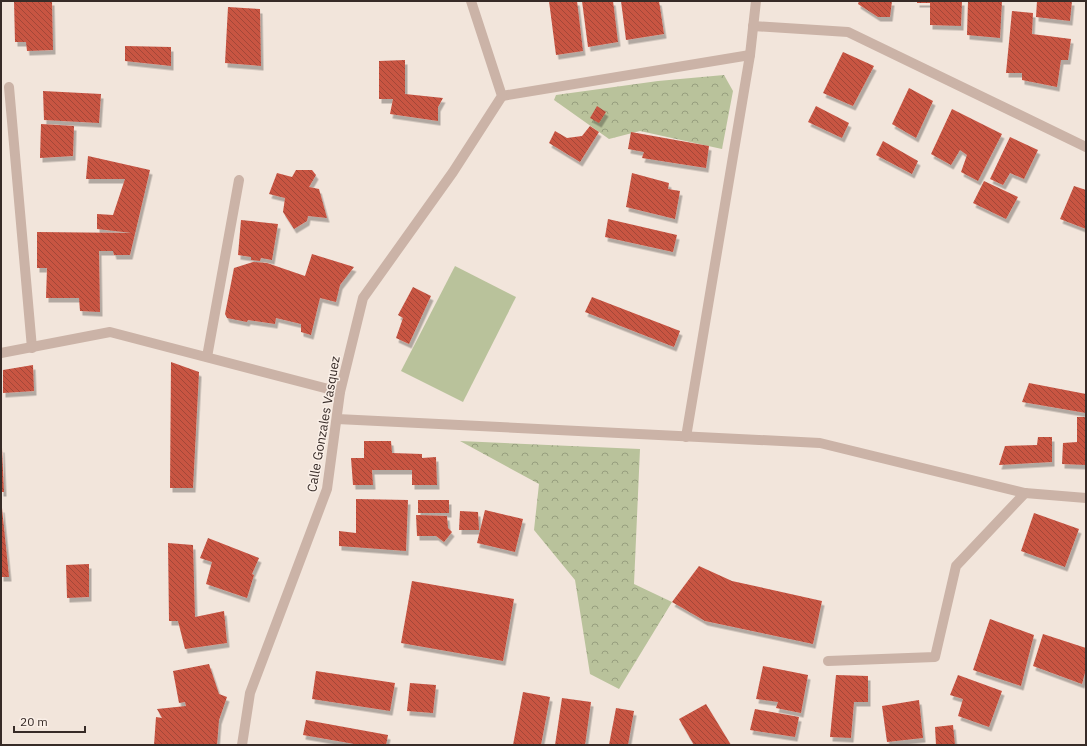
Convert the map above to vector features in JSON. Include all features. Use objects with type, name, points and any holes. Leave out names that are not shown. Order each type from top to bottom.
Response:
[{"type":"street","points":[[471,1],[502,96],[750,55]]},
{"type":"street","points":[[686,437],[750,55],[756,1]]},
{"type":"street","points":[[753,26],[848,32],[1086,148]]},
{"type":"street","points":[[9,86],[32,348]]},
{"type":"street","name":"Calle Gonzales Vasquez","points":[[242,745],[250,693],[327,489],[340,392],[363,298],[453,172],[502,96]]},
{"type":"street","points":[[207,357],[239,180]]},
{"type":"street","points":[[1,353],[110,332],[340,392]]},
{"type":"street","points":[[337,419],[820,444],[1025,493],[1086,498]]},
{"type":"street","points":[[828,661],[935,657],[956,566],[1025,493]]},
{"type":"green space","points":[[724,75],[733,91],[722,149],[640,131],[609,139],[554,100],[556,95],[658,81]]},
{"type":"green space","points":[[455,266],[516,297],[463,402],[401,371]]},
{"type":"green space","points":[[460,441],[640,449],[634,584],[672,602],[619,689],[590,674],[575,580],[534,530],[539,484]]},
{"type":"building","points":[[14,1],[52,1],[53,50],[27,51],[26,42],[15,42]]},
{"type":"building","points":[[549,1],[577,1],[583,51],[556,55]]},
{"type":"building","points":[[582,1],[613,1],[618,42],[588,47]]},
{"type":"building","points":[[621,1],[659,1],[664,34],[626,40]]},
{"type":"building","points":[[859,1],[892,1],[890,17],[878,17],[858,4]]},
{"type":"building","points":[[917,1],[962,1],[961,26],[930,25],[930,3],[917,3]]},
{"type":"building","points":[[968,1],[1002,1],[1000,38],[967,35]]},
{"type":"building","points":[[1037,1],[1072,1],[1070,21],[1036,17]]},
{"type":"building","points":[[228,7],[260,9],[261,66],[225,63]]},
{"type":"building","points":[[1012,11],[1033,13],[1032,34],[1071,39],[1068,60],[1061,60],[1057,87],[1022,80],[1022,73],[1006,73]]},
{"type":"building","points":[[125,46],[171,47],[171,66],[125,61]]},
{"type":"building","points":[[843,52],[874,66],[853,106],[823,93]]},
{"type":"building","points":[[405,60],[405,94],[443,98],[438,107],[438,121],[390,114],[393,99],[379,99],[379,61]]},
{"type":"building","points":[[909,88],[933,101],[916,138],[892,124]]},
{"type":"building","points":[[43,91],[101,94],[99,123],[44,120]]},
{"type":"building","points":[[597,106],[606,112],[599,123],[590,118]]},
{"type":"building","points":[[816,106],[849,123],[842,138],[808,122]]},
{"type":"building","points":[[952,109],[1002,134],[978,181],[961,172],[967,155],[960,150],[951,165],[931,154]]},
{"type":"building","points":[[41,124],[74,126],[73,156],[40,158]]},
{"type":"building","points":[[590,126],[599,132],[580,162],[549,143],[555,131],[567,138],[582,136]]},
{"type":"building","points":[[631,132],[709,146],[706,168],[642,158],[644,152],[628,149]]},
{"type":"building","points":[[1010,137],[1038,150],[1024,179],[1010,173],[1003,185],[990,179]]},
{"type":"building","points":[[883,141],[918,161],[912,174],[876,155]]},
{"type":"building","points":[[88,156],[150,170],[130,255],[114,255],[113,251],[99,251],[100,312],[80,311],[79,298],[46,298],[47,268],[37,268],[37,232],[132,233],[97,229],[97,214],[113,215],[125,179],[86,179]]},
{"type":"building","points":[[296,170],[312,170],[316,175],[309,187],[319,189],[327,218],[308,216],[307,221],[294,229],[283,212],[285,198],[269,194],[277,173],[292,177]]},
{"type":"building","points":[[632,173],[669,183],[668,189],[680,191],[675,219],[626,207]]},
{"type":"building","points":[[984,181],[1018,197],[1006,219],[973,203]]},
{"type":"building","points":[[1074,186],[1086,190],[1086,229],[1060,219]]},
{"type":"building","points":[[608,219],[677,235],[673,252],[605,237]]},
{"type":"building","points":[[241,220],[278,224],[272,260],[261,258],[260,261],[251,260],[251,257],[238,255]]},
{"type":"building","points":[[312,254],[354,267],[340,285],[336,302],[320,298],[311,335],[301,332],[301,324],[276,318],[275,324],[248,320],[247,322],[227,318],[225,314],[234,268],[253,262],[267,263],[305,276]]},
{"type":"building","points":[[413,287],[431,296],[409,344],[396,338],[403,318],[398,315]]},
{"type":"building","points":[[592,297],[680,331],[674,347],[585,312]]},
{"type":"building","points":[[171,362],[199,372],[193,488],[170,488]]},
{"type":"building","points":[[33,365],[34,391],[3,393],[3,370]]},
{"type":"building","points":[[1029,383],[1086,394],[1086,413],[1022,402]]},
{"type":"building","points":[[1077,417],[1086,417],[1086,465],[1062,464],[1063,443],[1077,442]]},
{"type":"building","points":[[1038,437],[1052,437],[1052,462],[999,465],[1005,446],[1037,445]]},
{"type":"building","points":[[364,441],[391,441],[392,453],[422,454],[422,458],[436,457],[437,485],[412,485],[412,470],[372,470],[373,485],[353,485],[351,458],[364,458]]},
{"type":"building","points":[[2,448],[4,492],[1,492]]},
{"type":"building","points":[[356,499],[408,500],[406,551],[339,546],[339,531],[356,533]]},
{"type":"building","points":[[418,500],[449,500],[449,513],[418,513]]},
{"type":"building","points":[[2,508],[9,577],[1,577]]},
{"type":"building","points":[[485,510],[523,519],[515,552],[477,543]]},
{"type":"building","points":[[460,511],[478,512],[479,530],[459,530]]},
{"type":"building","points":[[1034,513],[1079,529],[1065,567],[1021,551]]},
{"type":"building","points":[[416,515],[447,516],[448,528],[452,532],[444,542],[436,536],[417,536]]},
{"type":"building","points":[[208,538],[259,558],[252,574],[254,575],[247,598],[206,584],[212,562],[200,558]]},
{"type":"building","points":[[168,543],[193,545],[195,617],[224,611],[227,643],[185,649],[178,621],[169,621]]},
{"type":"building","points":[[89,564],[89,597],[67,598],[66,565]]},
{"type":"building","points":[[699,566],[732,581],[822,601],[813,644],[705,621],[672,602]]},
{"type":"building","points":[[412,581],[514,599],[503,661],[401,643]]},
{"type":"building","points":[[990,619],[1034,635],[1021,686],[973,670]]},
{"type":"building","points":[[1043,634],[1086,648],[1086,669],[1082,684],[1033,666]]},
{"type":"building","points":[[209,664],[219,694],[227,697],[219,720],[217,745],[154,745],[156,717],[162,718],[157,709],[186,706],[185,702],[179,703],[173,671]]},
{"type":"building","points":[[763,666],[808,675],[801,713],[776,708],[778,702],[756,699]]},
{"type":"building","points":[[316,671],[395,683],[390,711],[312,699]]},
{"type":"building","points":[[836,675],[868,676],[868,702],[854,702],[851,738],[830,737]]},
{"type":"building","points":[[958,675],[1002,691],[989,727],[958,716],[963,699],[950,695]]},
{"type":"building","points":[[410,683],[436,685],[433,713],[407,711]]},
{"type":"building","points":[[523,692],[550,697],[541,745],[513,745]]},
{"type":"building","points":[[562,698],[591,702],[585,745],[555,745]]},
{"type":"building","points":[[919,700],[923,738],[887,742],[882,706]]},
{"type":"building","points":[[706,704],[731,745],[694,745],[679,719]]},
{"type":"building","points":[[616,708],[634,711],[628,745],[609,745]]},
{"type":"building","points":[[755,709],[799,717],[795,737],[750,730]]},
{"type":"building","points":[[306,720],[388,735],[386,745],[360,745],[303,735]]},
{"type":"building","points":[[953,725],[955,745],[936,745],[935,727]]}]
